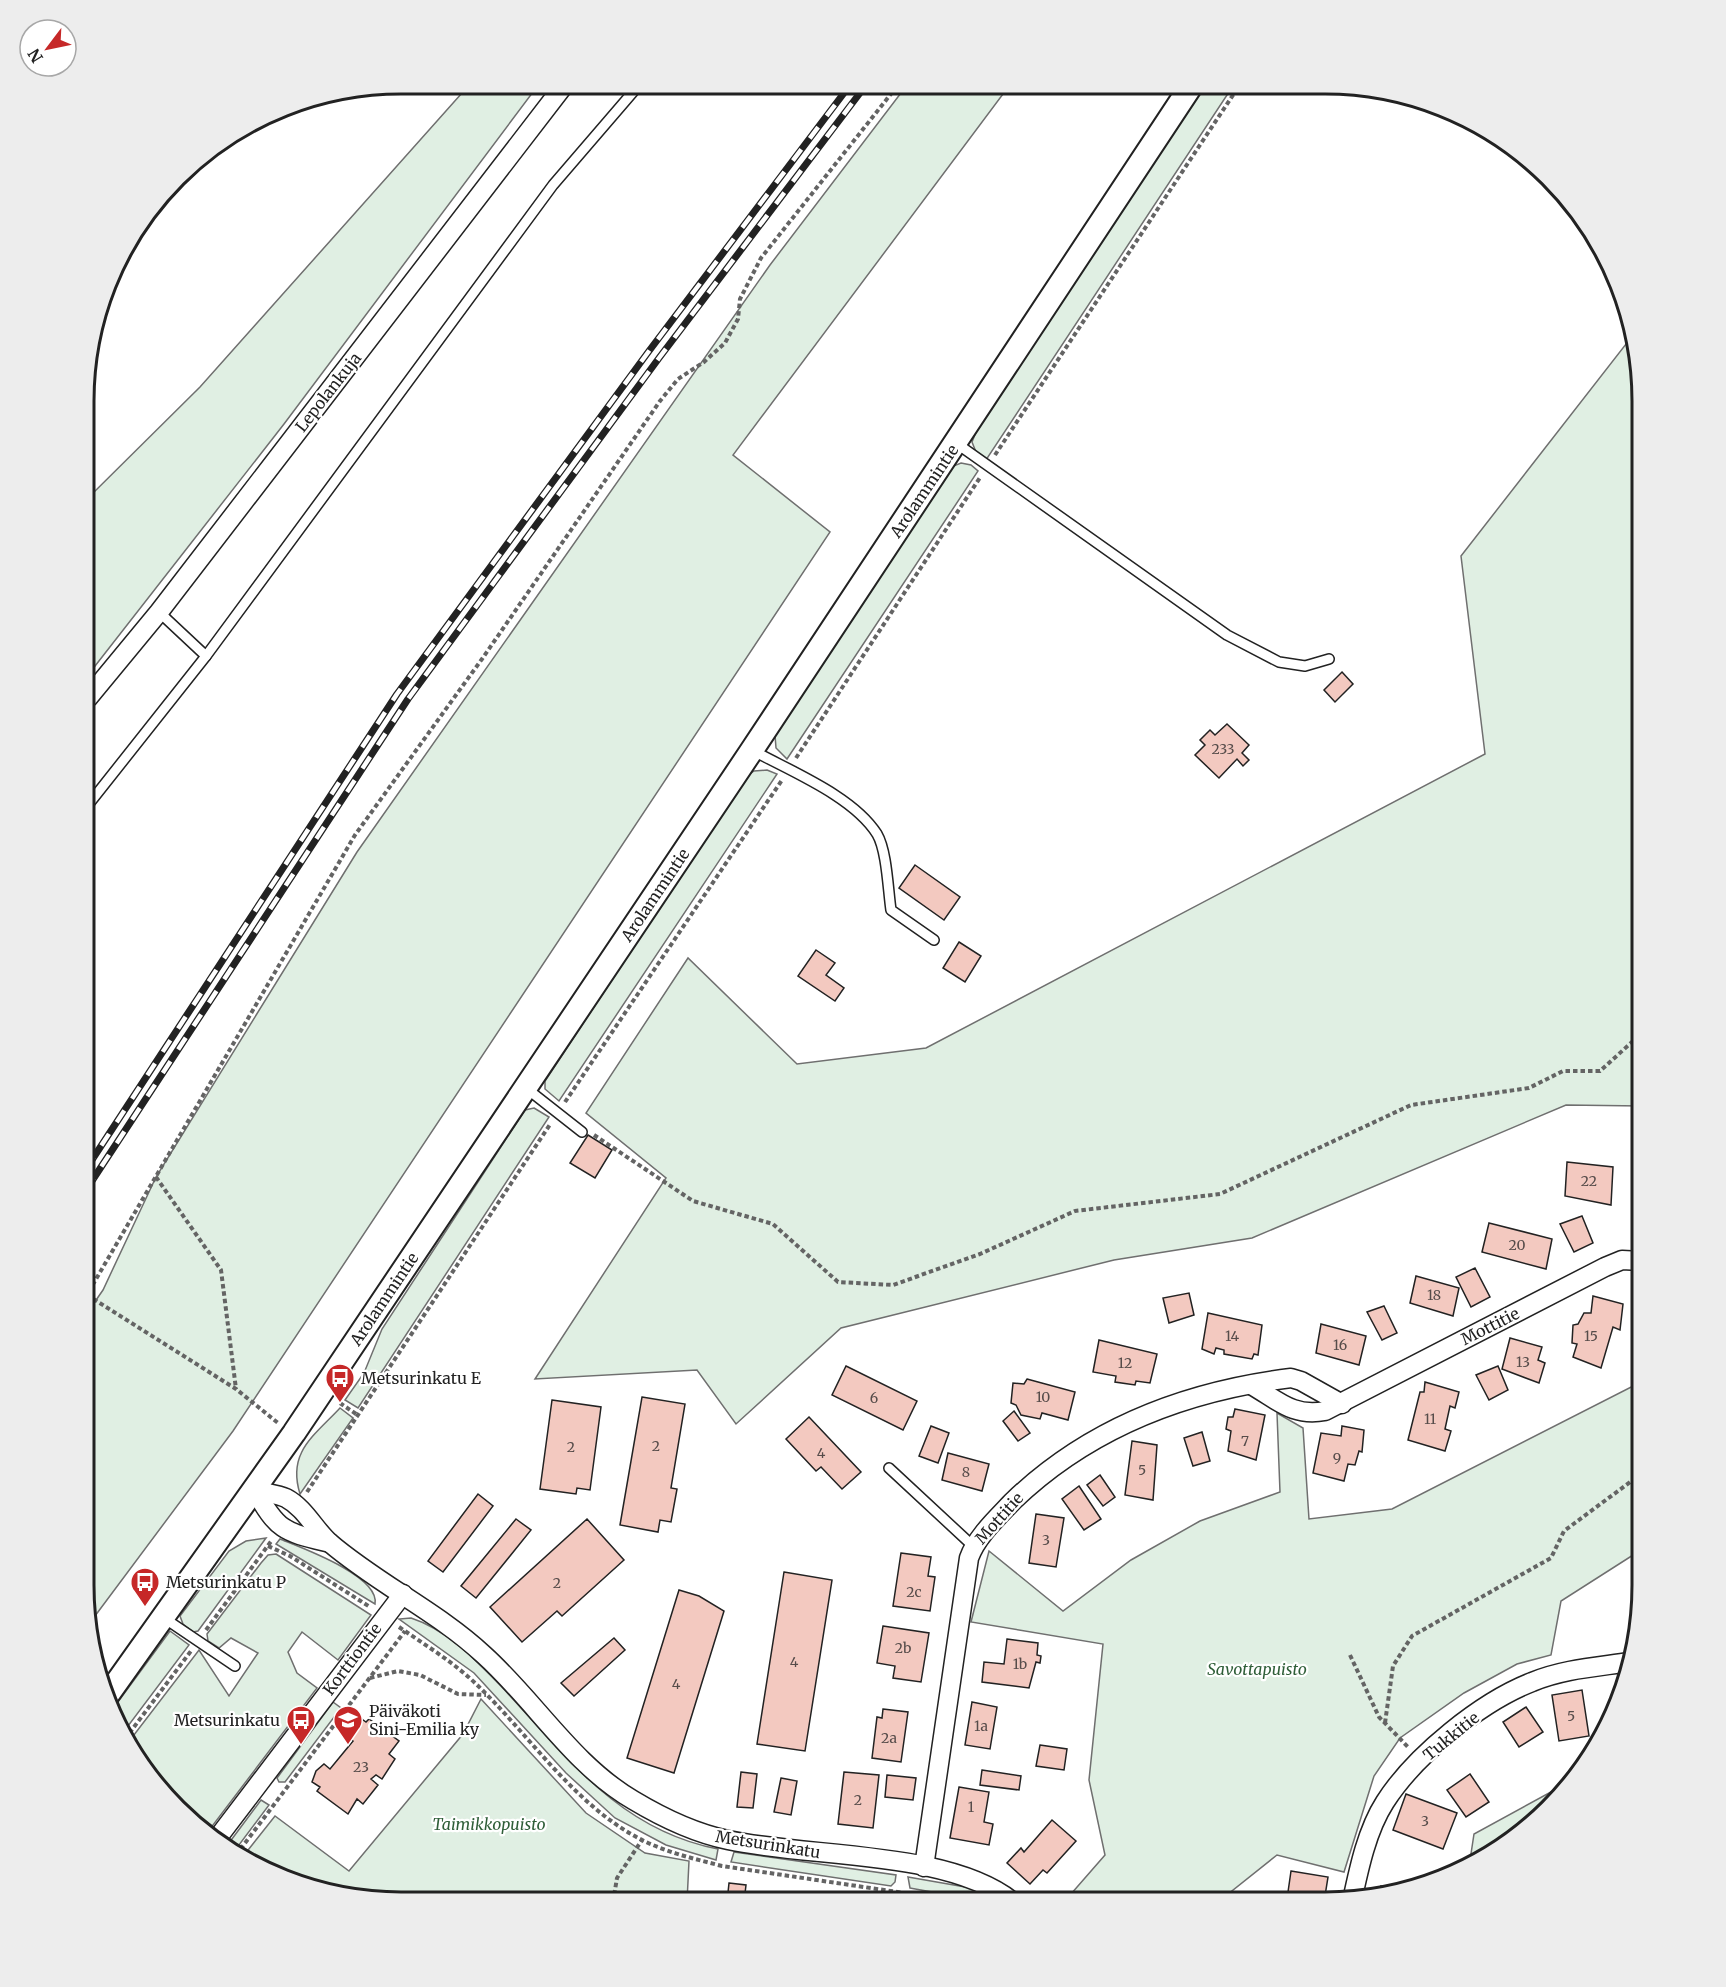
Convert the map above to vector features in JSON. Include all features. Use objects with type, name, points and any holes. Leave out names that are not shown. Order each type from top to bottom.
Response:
[{"type":"street","name":"Lepolankuja","points":[[95,690],[159,612],[557,95]]},
{"type":"street","name":"Arolammintie","points":[[113,1688],[294,1433],[752,750],[1185,95]]},
{"type":"street","name":"Mottitie","points":[[1251,1385],[1289,1408],[1307,1414],[1341,1404],[1605,1267],[1622,1260],[1632,1261]]},
{"type":"street","name":"Mottitie","points":[[924,1867],[966,1576],[973,1546],[1001,1513],[1038,1477],[1105,1432],[1142,1414],[1182,1400],[1291,1378],[1301,1381],[1341,1404]]},
{"type":"street","name":"Metsurinkatu","points":[[255,1490],[286,1498],[330,1543],[483,1653],[584,1762],[607,1783],[655,1813],[685,1828],[728,1840],[924,1867],[977,1880],[997,1892]]},
{"type":"street","name":"Metsurinkatu","points":[[255,1490],[270,1518],[290,1533],[330,1543]]},
{"type":"street","name":"Korttiontie","points":[[221,1833],[402,1594]]},
{"type":"street","name":"Tukkitie","points":[[1355,1891],[1365,1849],[1384,1803],[1420,1761],[1443,1740],[1508,1692],[1564,1672],[1621,1663]]},
{"type":"lane","points":[[95,796],[206,656],[553,185],[630,95]]},
{"type":"lane","points":[[956,443],[1227,635],[1279,662],[1305,666],[1329,659]]},
{"type":"lane","points":[[159,612],[206,656]]},
{"type":"lane","points":[[752,750],[838,798],[866,821],[878,835],[891,910],[934,940]]},
{"type":"lane","points":[[526,1088],[582,1132]]},
{"type":"lane","points":[[889,1468],[973,1546]]},
{"type":"lane","points":[[164,1618],[235,1666]]},
{"type":"path","points":[[95,1281],[355,835],[482,659],[660,401],[678,379],[704,362],[725,343],[738,319],[740,299],[761,258],[891,95]]},
{"type":"path","points":[[296,1507],[359,1416],[558,1112],[788,770],[1233,95]]},
{"type":"path","points":[[582,1132],[589,1132],[622,1152],[693,1201],[773,1224],[838,1282],[893,1285],[980,1254],[1076,1211],[1220,1194],[1411,1105],[1530,1088],[1563,1071],[1600,1071],[1632,1042]]},
{"type":"path","points":[[156,1177],[221,1270],[236,1389]]},
{"type":"path","points":[[95,1302],[236,1389],[294,1433]]},
{"type":"path","points":[[340,1403],[359,1416]]},
{"type":"path","points":[[1385,1723],[1393,1666],[1412,1636],[1551,1558],[1564,1531],[1632,1481]]},
{"type":"path","points":[[131,1731],[282,1527]]},
{"type":"path","points":[[242,1847],[405,1631]]},
{"type":"path","points":[[1350,1655],[1379,1717],[1420,1761]]},
{"type":"path","points":[[370,1678],[398,1671],[420,1675],[458,1694],[486,1695]]},
{"type":"path","points":[[615,1892],[617,1878],[642,1840]]},
{"type":"green space","points":[[460,95],[531,95],[284,424],[95,666],[95,491],[200,387]]},
{"type":"green space","points":[[899,95],[1002,95],[733,455],[830,532],[233,1431],[96,1615],[95,1302],[103,1290],[156,1177],[357,852],[770,265]]},
{"type":"green space","points":[[1198,95],[1227,95],[986,460],[976,452],[972,442],[976,432]]},
{"type":"green space","points":[[1626,344],[1632,402],[1632,1106],[1566,1105],[1252,1238],[1114,1260],[841,1328],[736,1424],[697,1370],[535,1379],[666,1178],[586,1113],[688,958],[797,1064],[926,1048],[1485,754],[1461,556]]},
{"type":"green space","points":[[961,463],[971,465],[978,471],[787,759],[776,748],[775,735],[951,467]]},
{"type":"green space","points":[[767,770],[777,774],[559,1101],[545,1089],[545,1081],[747,776],[754,771]]},
{"type":"green space","points":[[534,1108],[549,1117],[358,1408],[345,1400],[364,1373],[382,1329],[525,1110]]},
{"type":"green space","name":"Savottapuisto","points":[[1632,1387],[1632,1556],[1561,1601],[1551,1655],[1517,1664],[1464,1693],[1400,1738],[1374,1776],[1344,1872],[1277,1855],[1231,1892],[1073,1892],[1105,1855],[1089,1780],[1103,1644],[971,1622],[989,1551],[1063,1611],[1131,1560],[1200,1521],[1280,1492],[1277,1413],[1303,1428],[1309,1519],[1392,1509]]},
{"type":"green space","points":[[340,1408],[353,1418],[300,1494],[297,1467],[300,1456],[312,1436]]},
{"type":"green space","points":[[266,1538],[198,1631],[193,1632],[183,1624],[180,1616],[229,1551],[246,1541]]},
{"type":"green space","points":[[280,1539],[338,1564],[353,1574],[365,1583],[373,1594],[375,1604],[276,1544]]},
{"type":"green space","points":[[276,1554],[371,1615],[338,1660],[302,1632],[288,1652],[297,1673],[317,1688],[212,1827],[171,1788],[146,1756],[134,1735],[199,1650],[229,1696],[258,1653],[231,1638],[219,1648],[208,1641],[207,1634],[268,1555]]},
{"type":"green space","points":[[411,1618],[448,1637],[471,1656],[572,1763],[623,1808],[651,1825],[683,1839],[718,1849],[716,1860],[666,1845],[615,1818],[566,1773],[474,1673],[399,1619]]},
{"type":"green space","points":[[170,1631],[189,1645],[128,1725],[118,1702]]},
{"type":"green space","name":"Taimikkopuisto","points":[[481,1699],[586,1813],[645,1853],[689,1861],[687,1892],[382,1892],[322,1882],[284,1869],[248,1851],[275,1816],[349,1871],[463,1734]]},
{"type":"green space","points":[[333,1702],[341,1708],[285,1782],[279,1782],[277,1778]]},
{"type":"green space","points":[[1551,1792],[1511,1829],[1471,1855],[1474,1834]]},
{"type":"green space","points":[[261,1800],[269,1805],[239,1845],[231,1841]]},
{"type":"green space","points":[[734,1852],[896,1875],[895,1882],[891,1886],[731,1862]]},
{"type":"green space","points":[[908,1877],[971,1888],[979,1892],[933,1892],[910,1888]]},
{"type":"building","points":[[1342,672],[1353,684],[1335,702],[1324,690]]},
{"type":"building","points":[[1227,724],[1249,745],[1242,753],[1249,760],[1243,766],[1237,759],[1219,778],[1195,755],[1205,745],[1200,740],[1210,730],[1215,735]]},
{"type":"building","points":[[915,865],[960,897],[944,920],[899,888]]},
{"type":"building","points":[[959,942],[981,956],[965,982],[943,968]]},
{"type":"building","points":[[816,950],[835,963],[826,975],[844,988],[835,1001],[798,976]]},
{"type":"building","points":[[588,1135],[612,1150],[595,1178],[570,1163]]},
{"type":"building","points":[[1567,1162],[1613,1167],[1611,1205],[1565,1196]]},
{"type":"building","points":[[1582,1216],[1593,1243],[1574,1252],[1560,1224]]},
{"type":"building","points":[[1489,1223],[1552,1239],[1546,1269],[1482,1252]]},
{"type":"building","points":[[1475,1268],[1490,1297],[1471,1307],[1456,1277]]},
{"type":"building","points":[[1416,1276],[1459,1288],[1453,1316],[1410,1303]]},
{"type":"building","points":[[1189,1293],[1194,1315],[1169,1323],[1163,1298]]},
{"type":"building","points":[[1593,1296],[1623,1304],[1620,1330],[1613,1327],[1601,1368],[1573,1357],[1577,1344],[1572,1343],[1573,1325],[1578,1324],[1584,1313],[1591,1313]]},
{"type":"building","points":[[1384,1306],[1397,1333],[1382,1340],[1367,1312]]},
{"type":"building","points":[[1208,1313],[1262,1325],[1258,1355],[1254,1354],[1252,1359],[1224,1354],[1224,1350],[1216,1348],[1214,1354],[1202,1349]]},
{"type":"building","points":[[1321,1324],[1366,1336],[1359,1365],[1316,1353]]},
{"type":"building","points":[[1510,1338],[1542,1347],[1538,1360],[1545,1363],[1539,1383],[1502,1369]]},
{"type":"building","points":[[1099,1340],[1157,1354],[1150,1383],[1136,1381],[1135,1385],[1115,1382],[1116,1376],[1093,1372]]},
{"type":"building","points":[[846,1366],[917,1401],[903,1430],[832,1395]]},
{"type":"building","points":[[1498,1366],[1508,1390],[1489,1400],[1476,1375]]},
{"type":"building","points":[[1027,1379],[1075,1392],[1068,1420],[1042,1413],[1040,1419],[1021,1415],[1016,1405],[1011,1403],[1013,1383],[1024,1384]]},
{"type":"building","points":[[1425,1382],[1459,1392],[1455,1408],[1450,1406],[1445,1429],[1451,1431],[1445,1451],[1408,1440],[1420,1392],[1424,1392]]},
{"type":"building","points":[[642,1397],[685,1404],[671,1488],[677,1489],[671,1522],[660,1520],[658,1532],[620,1525]]},
{"type":"building","points":[[552,1400],[601,1407],[590,1490],[577,1488],[576,1494],[540,1489]]},
{"type":"building","points":[[1235,1409],[1265,1415],[1256,1460],[1228,1451],[1231,1431],[1226,1429],[1228,1417],[1233,1417]]},
{"type":"building","points":[[1014,1411],[1030,1433],[1018,1441],[1003,1421]]},
{"type":"building","points":[[809,1417],[861,1472],[842,1489],[821,1467],[816,1471],[786,1439]]},
{"type":"building","points":[[931,1426],[949,1433],[938,1463],[919,1456]]},
{"type":"building","points":[[1342,1426],[1364,1430],[1362,1452],[1359,1451],[1355,1465],[1348,1464],[1344,1481],[1313,1473],[1321,1433],[1341,1436]]},
{"type":"building","points":[[1202,1432],[1210,1461],[1193,1466],[1184,1438]]},
{"type":"building","points":[[1132,1441],[1157,1445],[1153,1500],[1125,1495]]},
{"type":"building","points":[[948,1453],[989,1464],[982,1491],[942,1480]]},
{"type":"building","points":[[1100,1475],[1115,1497],[1103,1506],[1087,1485]]},
{"type":"building","points":[[1079,1486],[1101,1519],[1084,1530],[1062,1499]]},
{"type":"building","points":[[478,1494],[493,1506],[443,1572],[428,1561]]},
{"type":"building","points":[[1036,1514],[1064,1518],[1056,1567],[1029,1563]]},
{"type":"building","points":[[516,1519],[531,1530],[476,1598],[461,1586]]},
{"type":"building","points":[[587,1519],[624,1560],[562,1616],[557,1611],[522,1642],[490,1607]]},
{"type":"building","points":[[901,1553],[931,1557],[928,1576],[935,1577],[930,1611],[893,1606]]},
{"type":"building","points":[[784,1572],[832,1580],[805,1751],[757,1744]]},
{"type":"building","points":[[679,1590],[699,1596],[724,1611],[674,1773],[627,1758]]},
{"type":"building","points":[[883,1626],[929,1633],[921,1682],[893,1678],[895,1666],[877,1663]]},
{"type":"building","points":[[614,1638],[625,1650],[574,1696],[561,1683]]},
{"type":"building","points":[[1007,1639],[1038,1643],[1037,1655],[1041,1656],[1040,1663],[1036,1662],[1029,1688],[982,1682],[984,1662],[1004,1664]]},
{"type":"building","points":[[1582,1690],[1589,1736],[1559,1741],[1552,1695]]},
{"type":"building","points":[[972,1702],[997,1707],[990,1749],[965,1745]]},
{"type":"building","points":[[1526,1707],[1543,1732],[1519,1747],[1503,1722]]},
{"type":"building","points":[[883,1709],[908,1712],[901,1762],[872,1758],[877,1717],[882,1718]]},
{"type":"building","points":[[359,1717],[366,1722],[369,1719],[399,1741],[389,1754],[395,1759],[382,1779],[376,1775],[371,1779],[378,1785],[363,1804],[357,1799],[348,1814],[317,1791],[320,1787],[312,1782],[316,1771],[324,1764],[330,1769],[353,1741],[347,1736],[349,1725]]},
{"type":"building","points":[[1040,1745],[1067,1749],[1064,1770],[1036,1766]]},
{"type":"building","points":[[982,1770],[1021,1776],[1019,1790],[980,1785]]},
{"type":"building","points":[[741,1772],[757,1774],[753,1808],[737,1807]]},
{"type":"building","points":[[844,1772],[879,1775],[873,1828],[838,1824]]},
{"type":"building","points":[[1470,1774],[1489,1802],[1466,1817],[1447,1790]]},
{"type":"building","points":[[887,1775],[916,1778],[913,1800],[885,1797]]},
{"type":"building","points":[[781,1778],[797,1781],[791,1815],[774,1812]]},
{"type":"building","points":[[959,1787],[989,1792],[984,1822],[993,1824],[989,1845],[950,1838]]},
{"type":"building","points":[[1406,1794],[1457,1813],[1443,1849],[1393,1830]]},
{"type":"building","points":[[1052,1820],[1076,1841],[1047,1873],[1043,1870],[1030,1884],[1007,1863],[1021,1848],[1024,1852]]},
{"type":"building","points":[[1291,1871],[1328,1877],[1326,1892],[1288,1892]]},
{"type":"building","points":[[729,1883],[746,1885],[745,1892],[728,1892]]},
{"type":"railway","points":[[95,1155],[397,694],[649,351],[842,95]]},
{"type":"railway","points":[[95,1176],[408,699],[659,358],[858,95]]},
{"type":"place","name":"Metsurinkatu E","points":[[340,1404]]},
{"type":"place","name":"Metsurinkatu P","points":[[145,1608]]},
{"type":"place","name":"Metsurinkatu","points":[[301,1746]]},
{"type":"place","name":"Päiväkoti Sini-Emilia ky","points":[[348,1746]]}]
